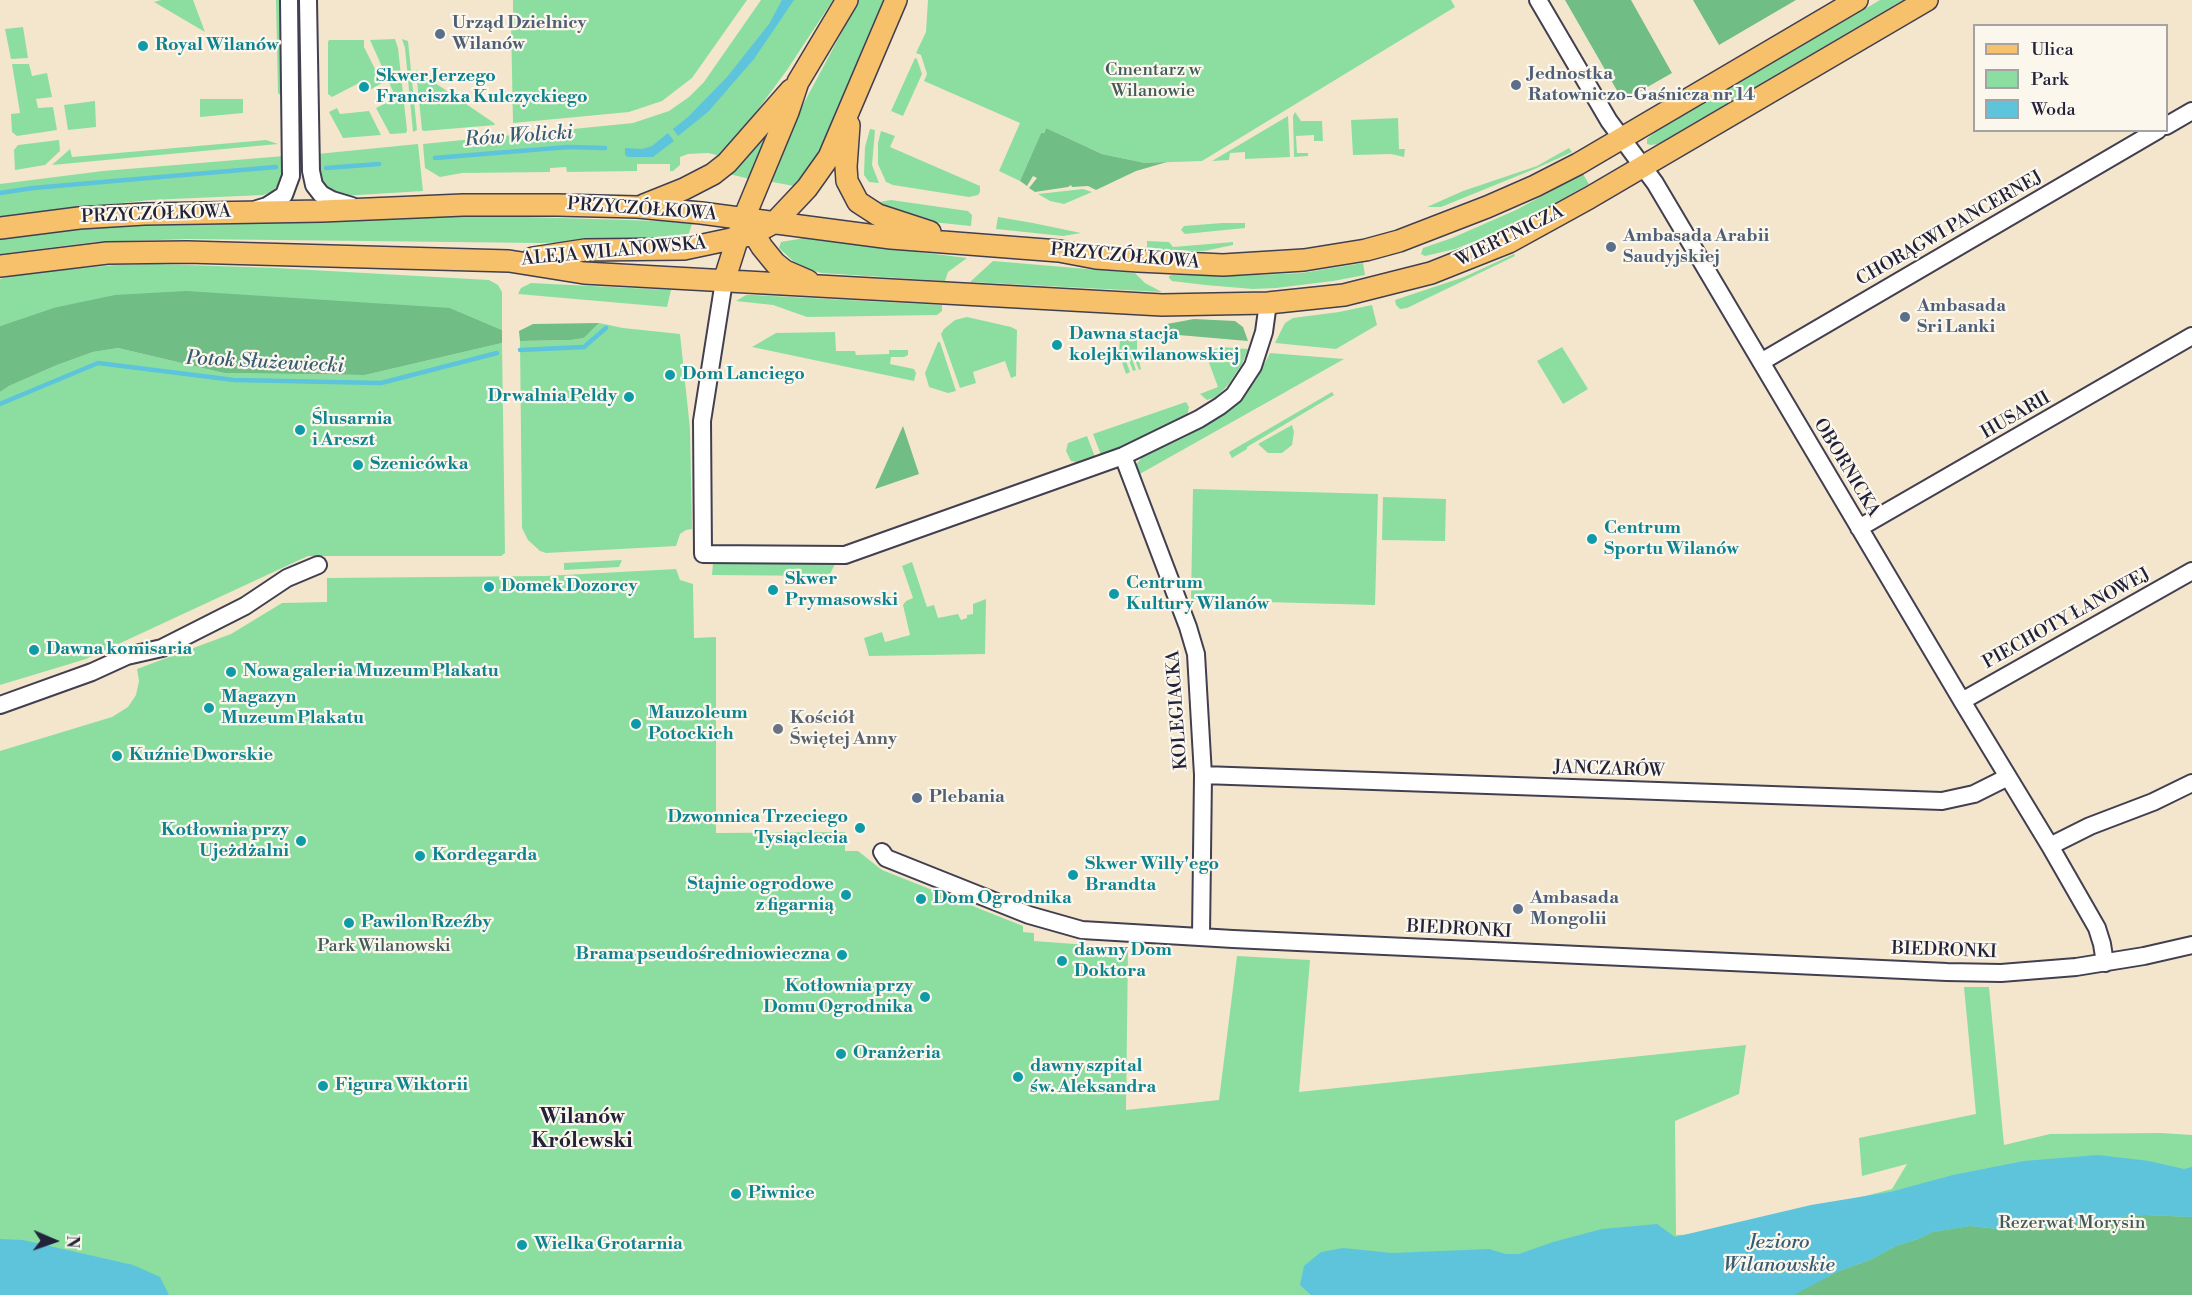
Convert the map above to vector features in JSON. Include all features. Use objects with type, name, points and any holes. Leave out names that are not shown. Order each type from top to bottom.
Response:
[{"type":"main road","points":[[638,207],[684,189],[713,174],[727,163],[798,82],[847,0]]},
{"type":"main road","points":[[775,222],[785,214],[819,173],[829,157],[896,0]]},
{"type":"main road","name":"WIERTNICZA","points":[[1282,263],[1328,257],[1399,241],[1535,186],[1622,138],[1857,0]]},
{"type":"main road","name":"WIERTNICZA","points":[[1268,303],[1375,288],[1461,263],[1509,242],[1927,0]]},
{"type":"main road","points":[[724,281],[798,82]]},
{"type":"main road","points":[[851,107],[847,181],[858,202],[878,215],[965,243]]},
{"type":"main road","name":"PRZYCZÓŁKOWA","points":[[0,228],[80,218],[251,211],[487,205],[638,207],[744,230],[775,222],[891,238],[1059,251],[1096,258],[1223,265],[1282,263]]},
{"type":"main road","points":[[744,230],[780,267],[816,285]]},
{"type":"main road","name":"ALEJA WILANOWSKA","points":[[509,261],[585,250],[684,249],[744,230]]},
{"type":"main road","name":"PRZYCZÓŁKOWA","points":[[0,266],[107,253],[186,252],[509,261],[584,273],[724,281],[1162,305],[1268,303]]},
{"type":"street","points":[[251,211],[267,206],[284,195],[291,176],[289,0]]},
{"type":"street","points":[[308,0],[311,171],[315,185],[321,194],[332,200],[370,209]]},
{"type":"street","name":"OBORNICKA","points":[[1538,0],[1609,121],[1659,189],[2050,846],[2097,928],[2105,963]]},
{"type":"street","points":[[2168,125],[2192,111]]},
{"type":"street","name":"CHORĄGWI PANCERNEJ","points":[[1761,362],[2155,132]]},
{"type":"street","points":[[724,281],[702,421],[703,554],[845,555],[1123,456],[1199,418],[1220,406],[1234,394],[1245,380],[1256,357],[1264,332],[1268,303]]},
{"type":"street","name":"HUSARII","points":[[1859,528],[2192,336]]},
{"type":"street","name":"KOLEGIACKA","points":[[1123,456],[1188,627],[1196,654],[1203,775],[1201,936]]},
{"type":"street","points":[[0,705],[92,672],[127,656],[162,648],[245,606],[287,578],[318,565]]},
{"type":"street","name":"PIECHOTY ŁANOWEJ","points":[[1962,701],[2192,571]]},
{"type":"street","name":"JANCZARÓW","points":[[1203,775],[1921,801],[1959,798],[1974,794],[2008,777]]},
{"type":"street","points":[[2050,846],[2090,826],[2153,802],[2192,783]]},
{"type":"street","name":"BIEDRONKI","points":[[882,852],[886,858],[1029,915],[1069,927],[1201,936],[1947,972],[2039,971],[2105,963],[2192,945]]},
{"type":"green space","points":[[193,0],[205,32],[154,2]]},
{"type":"green space","points":[[276,0],[282,0],[285,99],[278,93]]},
{"type":"green space","points":[[513,0],[747,0],[692,78],[662,101],[629,112],[513,123],[511,23],[513,22]]},
{"type":"green space","points":[[761,0],[833,0],[787,70],[721,156],[708,153],[688,154],[680,157],[680,165],[673,171],[670,171],[670,164],[637,164],[637,171],[567,172],[566,167],[550,168],[550,172],[462,173],[440,177],[425,168],[423,144],[633,123],[669,111],[689,97],[704,82]]},
{"type":"green space","points":[[859,0],[886,0],[817,159],[794,186],[767,181],[782,144]]},
{"type":"green space","name":"Cmentarz w Wilanowie","points":[[928,0],[1451,0],[1455,7],[1202,161],[1145,163],[1102,154],[1046,128],[1043,134],[1041,133],[1020,181],[999,171],[1020,123],[924,81],[927,74],[921,55],[916,53],[926,32]]},
{"type":"green space","points":[[1565,0],[1631,0],[1672,73],[1623,101]]},
{"type":"green space","points":[[1693,0],[1796,0],[1719,45]]},
{"type":"green space","points":[[1880,0],[1903,0],[1658,144],[1647,144],[1647,139],[1655,132]]},
{"type":"green space","points":[[23,27],[28,58],[11,59],[5,29]]},
{"type":"green space","points":[[395,39],[407,130],[406,133],[390,134],[376,108],[396,98],[370,40]]},
{"type":"green space","points":[[402,39],[408,41],[417,130],[413,132],[405,48]]},
{"type":"green space","points":[[329,40],[364,40],[364,47],[382,83],[368,91],[363,81],[332,97],[328,94]]},
{"type":"green space","points":[[915,58],[922,74],[903,116],[891,111]]},
{"type":"green space","points":[[12,64],[29,64],[32,76],[47,73],[52,97],[36,99],[38,108],[53,107],[57,130],[17,136],[12,132],[11,114],[20,113]]},
{"type":"green space","points":[[416,70],[494,123],[495,125],[422,130]]},
{"type":"green space","points":[[200,99],[243,99],[243,113],[200,117]]},
{"type":"green space","points":[[95,101],[96,127],[68,130],[64,105]]},
{"type":"green space","points":[[337,108],[340,114],[369,111],[381,135],[343,138],[329,112]]},
{"type":"green space","points":[[1295,112],[1301,121],[1322,121],[1323,141],[1314,141],[1314,135],[1296,136],[1297,153],[1308,153],[1308,156],[1294,157],[1293,116]]},
{"type":"green space","points":[[1288,116],[1290,157],[1245,159],[1245,152],[1230,153],[1229,160],[1212,161]]},
{"type":"green space","points":[[1398,118],[1399,149],[1405,149],[1404,157],[1391,154],[1353,155],[1351,120]]},
{"type":"green space","points":[[1046,128],[1102,154],[1145,163],[1167,162],[1136,171],[1096,190],[1088,186],[1072,187],[1071,185],[1035,192],[1029,188],[1037,178],[1033,176],[1027,186],[1020,181],[1041,133],[1044,133]]},
{"type":"green space","points":[[870,129],[875,130],[872,165],[879,183],[869,182],[864,175],[865,147]]},
{"type":"green space","points":[[881,131],[895,136],[890,147],[980,186],[980,192],[978,195],[969,197],[886,182],[878,164],[878,143]]},
{"type":"green space","points":[[763,135],[768,137],[750,179],[729,174],[740,164]]},
{"type":"green space","points":[[59,140],[60,151],[45,165],[15,170],[14,150],[18,145]]},
{"type":"green space","points":[[266,140],[278,144],[52,165],[70,149],[72,157]]},
{"type":"green space","points":[[418,144],[423,191],[342,196],[328,189],[319,177],[317,154]]},
{"type":"green space","points":[[1569,148],[1572,152],[1537,168],[1441,207],[1427,207],[1463,191],[1537,166]]},
{"type":"green space","points":[[284,156],[285,166],[281,183],[271,192],[263,195],[150,200],[0,217],[0,184],[103,171]]},
{"type":"green space","points":[[1583,174],[1589,184],[1512,227],[1455,249],[1425,256],[1421,254],[1423,248],[1516,210]]},
{"type":"green space","points":[[1083,189],[1092,192],[1064,204],[1050,201],[1038,194]]},
{"type":"green space","points":[[891,200],[968,211],[972,215],[971,226],[922,221],[873,203]]},
{"type":"green space","points":[[493,216],[692,224],[687,239],[671,241],[539,243],[189,239],[95,242],[0,254],[0,236],[70,227],[197,220]]},
{"type":"green space","points":[[998,217],[1081,233],[1063,236],[996,229]]},
{"type":"green space","points":[[1245,223],[1245,228],[1185,234],[1181,230],[1184,226]]},
{"type":"green space","points":[[804,238],[967,258],[948,272],[945,281],[822,273],[810,270],[793,261],[779,248],[781,242]]},
{"type":"green space","points":[[1147,241],[1169,242],[1173,247],[1233,242],[1233,245],[1204,251],[1154,250],[1147,248]]},
{"type":"green space","points":[[1514,254],[1515,256],[1407,308],[1400,309],[1396,305],[1395,300],[1464,277]]},
{"type":"green space","points":[[993,261],[1135,273],[1145,283],[1162,292],[970,282]]},
{"type":"green space","points":[[1363,263],[1365,275],[1276,288],[1253,289],[1205,285],[1172,281],[1169,278],[1172,275],[1233,276],[1302,273]]},
{"type":"green space","points":[[156,264],[489,280],[498,285],[502,292],[502,330],[450,308],[53,308],[0,326],[0,279],[17,274],[115,265]]},
{"type":"green space","points":[[531,283],[671,290],[667,307],[518,294],[521,288]]},
{"type":"green space","points":[[186,291],[450,308],[502,330],[502,343],[365,375],[224,373],[118,348],[93,352],[57,365],[0,392],[0,326],[53,308],[115,295]]},
{"type":"green space","points":[[746,295],[942,305],[942,311],[937,315],[807,317],[773,305],[736,301]]},
{"type":"green space","points":[[1372,305],[1377,325],[1336,349],[1275,343],[1285,323],[1293,318]]},
{"type":"green space","points":[[967,317],[1017,330],[1016,376],[1011,378],[1005,361],[973,372],[976,383],[960,388],[941,334],[955,320]]},
{"type":"green space","points":[[1194,319],[1235,321],[1243,327],[1248,341],[1167,334],[1167,324]]},
{"type":"green space","points":[[599,323],[680,334],[690,429],[692,529],[680,534],[676,546],[546,553],[540,551],[528,540],[522,528],[520,341],[584,338]]},
{"type":"green space","points":[[599,323],[584,338],[520,341],[519,331],[533,324]]},
{"type":"green space","points":[[835,332],[836,351],[855,351],[856,355],[889,354],[889,350],[908,350],[908,355],[904,357],[891,357],[890,364],[914,369],[916,373],[914,381],[752,347],[776,333]]},
{"type":"green space","points":[[1120,339],[1137,340],[1141,369],[1139,370],[1132,352],[1130,353],[1136,370],[1133,371],[1126,352],[1123,353],[1130,372],[1126,374],[1119,353]]},
{"type":"green space","points":[[938,342],[940,342],[956,391],[948,393],[929,387],[925,373]]},
{"type":"green space","points":[[502,343],[505,553],[501,556],[308,556],[86,659],[0,685],[0,392],[57,365],[93,352],[118,348],[224,373],[365,375]]},
{"type":"green space","points":[[1221,347],[1248,349],[1242,364],[1228,385],[1216,397],[1207,400],[1200,394],[1218,387],[1205,352]]},
{"type":"green space","points":[[1562,347],[1588,389],[1563,404],[1537,361]]},
{"type":"green space","points":[[1270,353],[1344,359],[1138,475],[1136,465],[1142,457],[1185,437],[1228,412],[1256,380]]},
{"type":"green space","points":[[1332,392],[1334,395],[1232,458],[1229,452]]},
{"type":"green space","points":[[1186,402],[1189,407],[1187,417],[1101,455],[1093,434]]},
{"type":"green space","points":[[1292,425],[1294,432],[1292,445],[1282,453],[1268,453],[1258,444]]},
{"type":"green space","points":[[903,426],[919,474],[875,489]]},
{"type":"green space","points":[[1087,436],[1095,457],[1081,463],[1071,461],[1066,451],[1068,443]]},
{"type":"green space","points":[[1193,489],[1378,494],[1375,605],[1191,600]]},
{"type":"green space","points":[[1383,497],[1446,499],[1445,541],[1382,540]]},
{"type":"green space","points":[[622,560],[619,567],[564,570],[564,563]]},
{"type":"green space","points":[[912,562],[927,607],[934,605],[938,618],[958,614],[961,620],[967,618],[967,615],[973,614],[973,604],[986,599],[985,654],[869,656],[864,638],[882,632],[885,642],[910,635],[903,605],[913,598],[902,566]]},
{"type":"green space","points":[[713,563],[835,564],[829,576],[712,575]]},
{"type":"green space","name":"Park Wilanowski","points":[[676,569],[680,580],[693,584],[694,638],[716,637],[716,833],[845,832],[845,851],[858,851],[882,870],[1023,926],[1023,932],[1034,933],[1034,941],[1128,948],[1126,1110],[1219,1100],[1237,956],[1310,960],[1299,1092],[1746,1045],[1739,1094],[1675,1121],[1676,1235],[1706,1234],[1750,1226],[1892,1189],[1907,1164],[1862,1176],[1859,1138],[1976,1114],[1964,987],[1989,987],[2004,1145],[2050,1134],[2192,1135],[2192,1295],[0,1295],[0,751],[112,717],[128,707],[136,695],[139,681],[137,669],[231,634],[282,603],[327,602],[327,578],[545,576]]},
{"type":"green space","name":"Rezerwat Morysin","points":[[2145,1215],[2192,1217],[2192,1295],[1794,1295],[1839,1271],[1933,1232],[1970,1226],[2006,1230]]},
{"type":"water","points":[[782,0],[794,0],[754,59],[708,112],[678,136],[673,129],[727,77],[769,24]]},
{"type":"water","points":[[668,133],[674,141],[653,157],[625,155],[625,148],[642,149],[652,146]]},
{"type":"water","name":"Jezioro Wilanowskie","points":[[2098,1155],[2149,1161],[2184,1169],[2192,1167],[2192,1217],[2145,1215],[2106,1218],[2035,1229],[2006,1230],[1970,1226],[1933,1232],[1839,1271],[1794,1295],[1311,1295],[1300,1285],[1304,1266],[1321,1252],[1343,1248],[1392,1253],[1489,1249],[1506,1254],[1519,1254],[1602,1229],[1657,1224],[1675,1237],[1811,1205],[1890,1192],[1953,1175],[2024,1161]]},
{"type":"water","points":[[0,1239],[23,1240],[133,1265],[160,1277],[169,1295],[0,1295]]},
{"type":"waterway","name":"Rów Wolicki","points":[[435,158],[568,147],[605,148]]},
{"type":"waterway","points":[[326,168],[379,164]]},
{"type":"waterway","points":[[0,193],[33,188],[276,167]]},
{"type":"waterway","name":"Potok Służewiecki","points":[[520,350],[584,347],[606,328]]},
{"type":"waterway","name":"Potok Służewiecki","points":[[0,404],[98,363],[234,380],[381,383],[497,353]]},
{"type":"place","name":"Urząd Dzielnicy Wilanów","points":[[440,34]]},
{"type":"place","name":"Royal Wilanów","points":[[143,46]]},
{"type":"place","name":"Jednostka Ratowniczo-Gaśnicza nr 14","points":[[1516,85]]},
{"type":"place","name":"Skwer Jerzego Franciszka Kulczyckiego","points":[[364,87]]},
{"type":"place","name":"Ambasada Arabii Saudyjskiej","points":[[1611,247]]},
{"type":"place","name":"Ambasada Sri Lanki","points":[[1905,317]]},
{"type":"place","name":"Dawna stacja kolejki wilanowskiej","points":[[1057,345]]},
{"type":"place","name":"Dom Lanciego","points":[[670,375]]},
{"type":"place","name":"Drwalnia Peldy","points":[[629,397]]},
{"type":"place","name":"Ślusarnia i Areszt","points":[[300,430]]},
{"type":"place","name":"Szenicówka","points":[[358,465]]},
{"type":"place","name":"Centrum Sportu Wilanów","points":[[1592,539]]},
{"type":"place","name":"Domek Dozorcy","points":[[489,587]]},
{"type":"place","name":"Skwer Prymasowski","points":[[773,590]]},
{"type":"place","name":"Centrum Kultury Wilanów","points":[[1114,594]]},
{"type":"place","name":"Dawna komisaria","points":[[34,650]]},
{"type":"place","name":"Nowa galeria Muzeum Plakatu","points":[[231,672]]},
{"type":"place","name":"Magazyn Muzeum Plakatu","points":[[209,708]]},
{"type":"place","name":"Mauzoleum Potockich","points":[[636,724]]},
{"type":"place","name":"Kościół Świętej Anny","points":[[778,729]]},
{"type":"place","name":"Kuźnie Dworskie","points":[[117,756]]},
{"type":"place","name":"Plebania","points":[[917,798]]},
{"type":"place","name":"Dzwonnica Trzeciego Tysiąclecia","points":[[860,828]]},
{"type":"place","name":"Kotłownia przy Ujeżdżalni","points":[[301,841]]},
{"type":"place","name":"Kordegarda","points":[[420,856]]},
{"type":"place","name":"Skwer Willy'ego Brandta","points":[[1073,875]]},
{"type":"place","name":"Stajnie ogrodowe z figarnią","points":[[846,895]]},
{"type":"place","name":"Dom Ogrodnika","points":[[921,899]]},
{"type":"place","name":"Ambasada Mongolii","points":[[1518,909]]},
{"type":"place","name":"Pawilon Rzeźby","points":[[349,923]]},
{"type":"place","name":"Brama pseudośredniowieczna","points":[[842,955]]},
{"type":"place","name":"dawny Dom Doktora","points":[[1062,961]]},
{"type":"place","name":"Kotłownia przy Domu Ogrodnika","points":[[925,997]]},
{"type":"place","name":"Oranżeria","points":[[841,1054]]},
{"type":"place","name":"dawny szpital św. Aleksandra","points":[[1018,1077]]},
{"type":"place","name":"Figura Wiktorii","points":[[323,1086]]},
{"type":"place","name":"Piwnice","points":[[736,1194]]},
{"type":"place","name":"Wielka Grotarnia","points":[[522,1245]]},
{"type":"district","name":"Wilanów Królewski","points":[[582,1130]]}]
